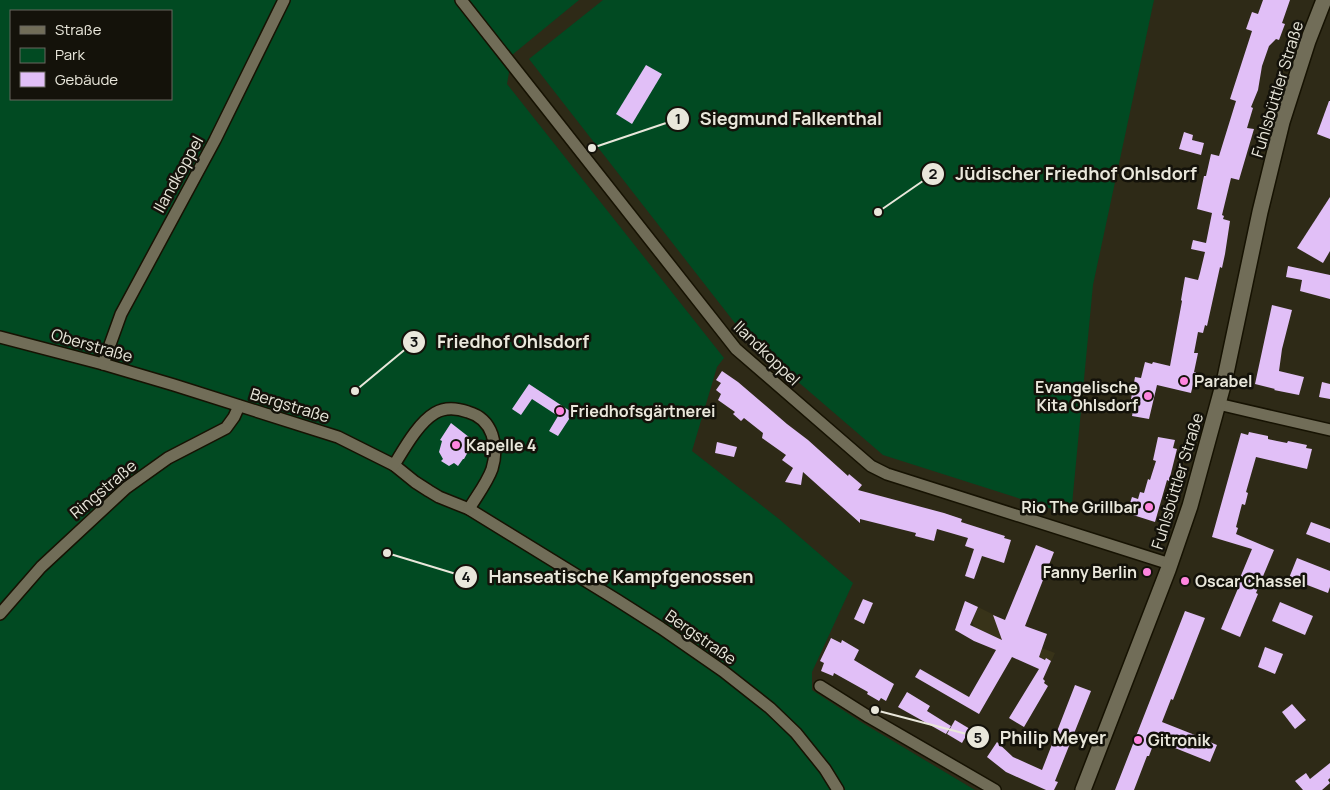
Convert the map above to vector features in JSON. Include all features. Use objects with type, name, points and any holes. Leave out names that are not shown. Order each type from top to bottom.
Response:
[{"type":"main road","name":"Fuhlsbüttler Straße","points":[[1083,790],[1170,564],[1190,506],[1218,404],[1279,135],[1308,41],[1324,0]]},
{"type":"street","name":"Ilandkoppel","points":[[103,364],[121,314],[215,140],[284,0]]},
{"type":"street","name":"Ilandkoppel","points":[[461,0],[736,349],[871,466],[887,474],[1170,564]]},
{"type":"street","name":"Oberstraße","points":[[0,337],[174,385]]},
{"type":"street","name":"Bergstraße","points":[[174,385],[338,437],[394,465],[429,491],[469,509],[661,628],[723,671],[770,708],[796,733],[825,769],[838,790]]},
{"type":"street","points":[[1218,404],[1330,430]]},
{"type":"street","name":"Ringstraße","points":[[0,614],[43,565],[126,488],[168,458],[226,428],[239,406]]},
{"type":"street","points":[[394,465],[417,431],[434,414],[445,409],[460,409],[476,414],[487,422],[494,438],[494,457],[491,470],[469,509]]},
{"type":"street","points":[[820,686],[869,717],[995,790]]},
{"type":"shaded area","points":[[978,607],[996,616],[995,619],[1004,628],[1044,643],[1042,648],[1055,653],[1051,662],[974,627],[972,621]]},
{"type":"green space","points":[[0,0],[579,0],[512,55],[507,84],[724,358],[717,367],[692,451],[779,519],[853,583],[812,672],[812,690],[861,722],[975,790],[0,790]]},
{"type":"green space","points":[[603,0],[1154,0],[1093,285],[1071,515],[883,455],[745,336],[529,59]]},
{"type":"building","points":[[1263,0],[1290,0],[1282,23],[1285,24],[1279,40],[1276,39],[1269,46],[1262,66],[1258,90],[1251,107],[1253,108],[1247,128],[1254,129],[1239,180],[1231,178],[1222,215],[1224,216],[1223,219],[1230,221],[1225,254],[1222,268],[1220,267],[1207,326],[1205,325],[1203,333],[1198,332],[1194,353],[1198,353],[1194,372],[1196,372],[1191,393],[1157,385],[1149,419],[1132,416],[1135,400],[1131,399],[1135,377],[1141,378],[1145,362],[1170,366],[1185,277],[1198,280],[1205,252],[1191,249],[1192,244],[1193,240],[1206,243],[1212,213],[1197,209],[1204,176],[1206,176],[1211,154],[1219,156],[1236,101],[1230,99],[1252,31],[1246,29],[1252,12],[1258,14]]},
{"type":"building","points":[[646,65],[662,74],[632,124],[616,114]]},
{"type":"building","points":[[1330,101],[1330,139],[1317,134]]},
{"type":"building","points":[[1184,132],[1193,135],[1192,140],[1204,143],[1201,155],[1179,149]]},
{"type":"building","points":[[1330,197],[1330,251],[1323,263],[1297,248]]},
{"type":"building","points":[[1288,266],[1330,275],[1330,299],[1300,291],[1302,280],[1286,277]]},
{"type":"building","points":[[1272,305],[1292,310],[1282,349],[1279,371],[1304,377],[1299,395],[1255,384]]},
{"type":"building","points":[[722,371],[808,440],[848,476],[849,474],[862,485],[858,490],[944,513],[962,519],[961,522],[1005,536],[1004,538],[1011,540],[1004,563],[982,556],[974,579],[965,576],[974,549],[965,546],[968,538],[937,529],[934,541],[915,536],[916,533],[860,519],[860,523],[803,472],[801,485],[785,482],[793,468],[782,460],[786,455],[762,438],[763,433],[744,418],[741,421],[733,414],[735,412],[718,400],[721,394],[716,390],[721,383],[716,380]]},
{"type":"building","points":[[1322,382],[1330,384],[1330,399],[1319,397]]},
{"type":"building","name":"Friedhofsgärtnerei","points":[[529,384],[573,413],[558,436],[549,431],[558,416],[532,399],[521,415],[512,409]]},
{"type":"building","name":"Kapelle 4","points":[[451,423],[474,441],[458,466],[454,463],[449,466],[441,461],[443,459],[439,452],[442,441],[440,440]]},
{"type":"building","points":[[1249,432],[1268,436],[1268,439],[1307,445],[1306,448],[1312,449],[1307,469],[1256,457],[1246,492],[1248,493],[1245,505],[1242,504],[1236,527],[1238,528],[1236,534],[1274,550],[1240,637],[1221,629],[1252,549],[1212,537],[1241,433],[1248,435]]},
{"type":"building","points":[[1158,437],[1175,440],[1173,448],[1177,449],[1169,481],[1167,480],[1155,522],[1133,515],[1135,508],[1129,506],[1132,497],[1138,499],[1140,492],[1144,493],[1148,479],[1150,480],[1156,461],[1153,460]]},
{"type":"building","points":[[717,442],[737,447],[734,457],[715,453]]},
{"type":"building","points":[[1311,522],[1330,529],[1330,543],[1306,534]]},
{"type":"building","points":[[1036,545],[1054,552],[1025,626],[1047,634],[1039,657],[1051,661],[1043,679],[1044,683],[1048,686],[1024,727],[1009,718],[1039,669],[1012,657],[979,714],[915,677],[920,669],[969,697],[996,650],[974,641],[955,630],[965,601],[978,607],[970,625],[1002,640],[993,615],[1005,620]]},
{"type":"building","points":[[1297,558],[1330,571],[1328,593],[1289,578]]},
{"type":"building","points":[[863,599],[873,603],[864,624],[854,619]]},
{"type":"building","points":[[1280,602],[1313,616],[1305,635],[1272,621]]},
{"type":"building","points":[[1185,611],[1205,618],[1173,700],[1171,699],[1162,722],[1217,745],[1210,762],[1155,740],[1134,790],[1115,790]]},
{"type":"building","points":[[831,638],[841,643],[842,640],[859,650],[854,660],[894,684],[886,701],[881,698],[879,701],[867,694],[868,692],[834,673],[833,676],[821,671],[824,663],[820,661]]},
{"type":"building","points":[[1265,647],[1283,654],[1275,674],[1258,667]]},
{"type":"building","points":[[1075,685],[1091,691],[1055,781],[1058,782],[1054,790],[1046,790],[1006,772],[987,757],[997,742],[1013,757],[1042,770]]},
{"type":"building","points":[[907,692],[930,706],[927,711],[951,726],[946,734],[898,707]]},
{"type":"building","points":[[1292,704],[1306,720],[1295,729],[1282,712]]},
{"type":"building","points":[[955,720],[970,729],[962,743],[947,734]]},
{"type":"building","points":[[1330,763],[1330,778],[1328,780],[1330,783],[1322,790],[1303,790],[1295,781],[1306,773],[1310,779]]},
{"type":"place","name":"Siegmund Falkenthal","points":[[592,148]]},
{"type":"place","name":"Jüdischer Friedhof Ohlsdorf","points":[[878,212]]},
{"type":"place","name":"Parabel","points":[[1184,381]]},
{"type":"place","name":"Friedhof Ohlsdorf","points":[[355,391]]},
{"type":"place","name":"Evangelische Kita Ohlsdorf","points":[[1148,396]]},
{"type":"place","name":"Friedhofsgärtnerei","points":[[560,411]]},
{"type":"place","name":"Kapelle 4","points":[[456,445]]},
{"type":"place","name":"Rio The Grillbar","points":[[1149,507]]},
{"type":"place","name":"Hanseatische Kampfgenossen","points":[[387,553]]},
{"type":"place","name":"Fanny Berlin","points":[[1147,572]]},
{"type":"place","name":"Oscar Chassel","points":[[1185,581]]},
{"type":"place","name":"Philip Meyer","points":[[875,710]]},
{"type":"place","name":"Gitronik","points":[[1138,740]]}]
